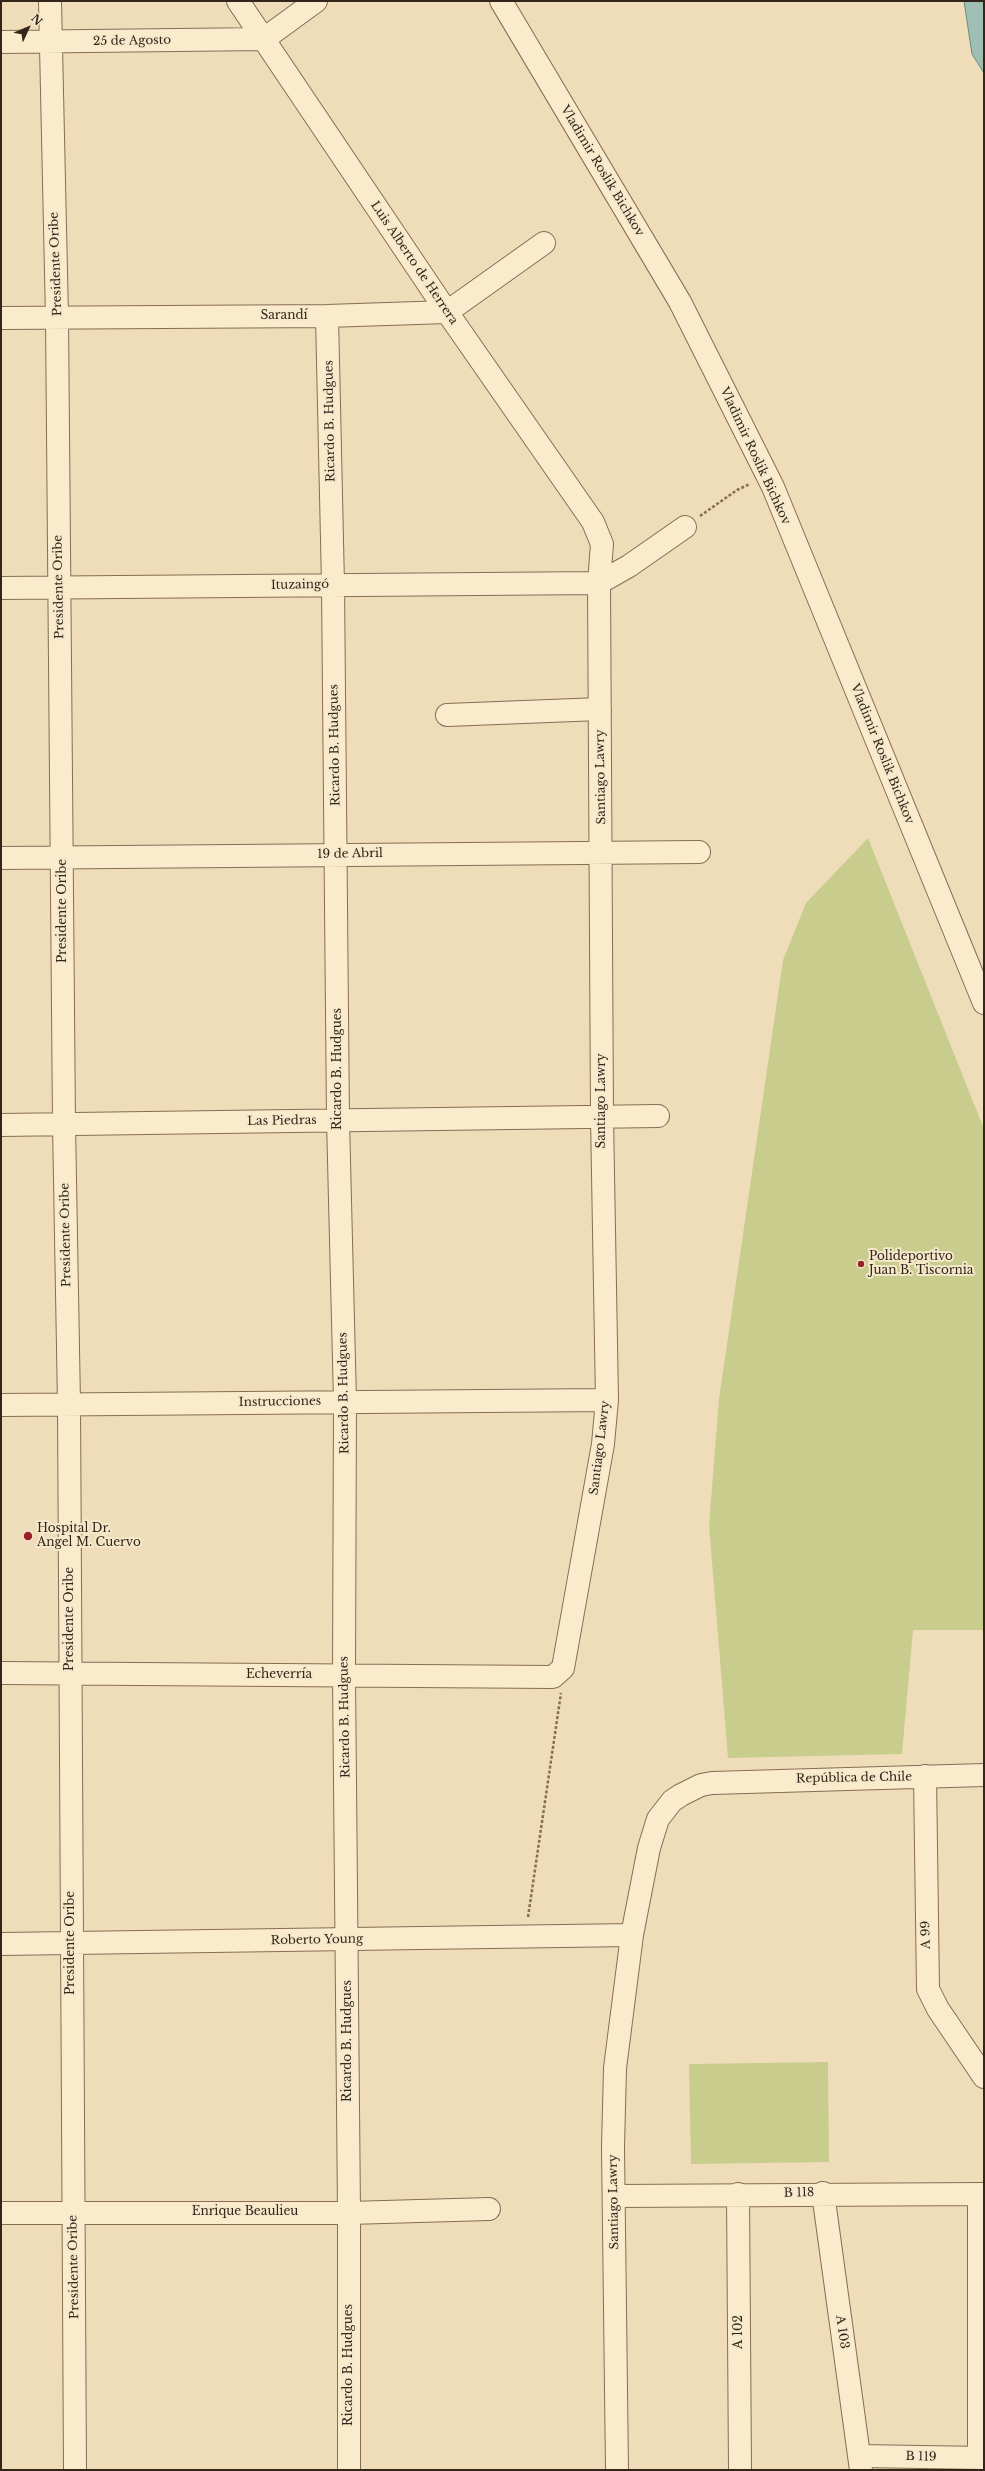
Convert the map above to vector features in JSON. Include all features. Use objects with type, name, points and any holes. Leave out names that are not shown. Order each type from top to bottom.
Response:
[{"type":"street","name":"Presidente Oribe","points":[[50,1],[57,317],[68,1404],[75,2470]]},
{"type":"street","name":"Luis Alberto de Herrera","points":[[238,1],[447,312],[593,522]]},
{"type":"street","points":[[264,39],[316,1]]},
{"type":"street","name":"Vladimir Roslik Bichkov","points":[[501,1],[680,302],[767,476],[984,1003]]},
{"type":"street","name":"25 de Agosto","points":[[1,42],[264,39]]},
{"type":"street","points":[[447,312],[544,243]]},
{"type":"street","name":"Sarandí","points":[[1,318],[328,316],[447,312]]},
{"type":"street","name":"Ricardo B. Hudgues","points":[[328,316],[337,854],[338,1120],[345,1401],[344,1675],[350,2213],[349,2470]]},
{"type":"street","name":"Santiago Lawry","points":[[557,1675],[563,1668],[600,1464],[607,1400],[602,1117],[602,852],[599,583],[602,544],[593,522]]},
{"type":"street","points":[[599,583],[628,566],[685,527]]},
{"type":"street","name":"Ituzaingó","points":[[1,588],[599,583]]},
{"type":"street","points":[[447,715],[600,709]]},
{"type":"street","name":"19 de Abril","points":[[1,858],[699,852]]},
{"type":"street","name":"Las Piedras","points":[[1,1125],[658,1116]]},
{"type":"street","name":"Instrucciones","points":[[1,1405],[607,1400]]},
{"type":"street","name":"Echeverría","points":[[1,1673],[70,1675],[344,1675],[548,1679],[557,1675]]},
{"type":"street","name":"República de Chile","points":[[632,1935],[649,1848],[658,1819],[672,1801],[701,1785],[725,1781],[984,1775]]},
{"type":"street","name":"A 99","points":[[925,1776],[928,1989],[938,2009],[984,2077]]},
{"type":"street","name":"Santiago Lawry","points":[[617,2470],[614,2196],[615,2068],[632,1935]]},
{"type":"street","name":"Roberto Young","points":[[1,1944],[632,1935]]},
{"type":"street","name":"B 118","points":[[614,2196],[823,2193],[982,2194]]},
{"type":"street","name":"A 103","points":[[823,2193],[860,2463]]},
{"type":"street","name":"A 102","points":[[738,2194],[740,2470]]},
{"type":"street","points":[[981,2458],[982,2194]]},
{"type":"street","name":"Enrique Beaulieu","points":[[1,2213],[350,2213],[489,2209]]},
{"type":"street","name":"B 119","points":[[860,2463],[981,2458]]},
{"type":"path","points":[[685,527],[737,490],[767,476]]},
{"type":"path","points":[[525,1937],[562,1697],[557,1675]]},
{"type":"green space","name":"Polideportivo Juan B. Tiscornia","points":[[868,838],[984,1129],[984,1630],[913,1630],[902,1754],[728,1758],[709,1525],[719,1399],[783,960],[806,903]]},
{"type":"green space","points":[[828,2062],[829,2162],[691,2164],[689,2064]]},
{"type":"water","points":[[964,1],[984,1],[984,73],[972,54]]},
{"type":"place","name":"Polideportivo Juan B. Tiscornia","points":[[861,1264]]},
{"type":"place","name":"Hospital Dr. Angel M. Cuervo","points":[[28,1536]]}]
